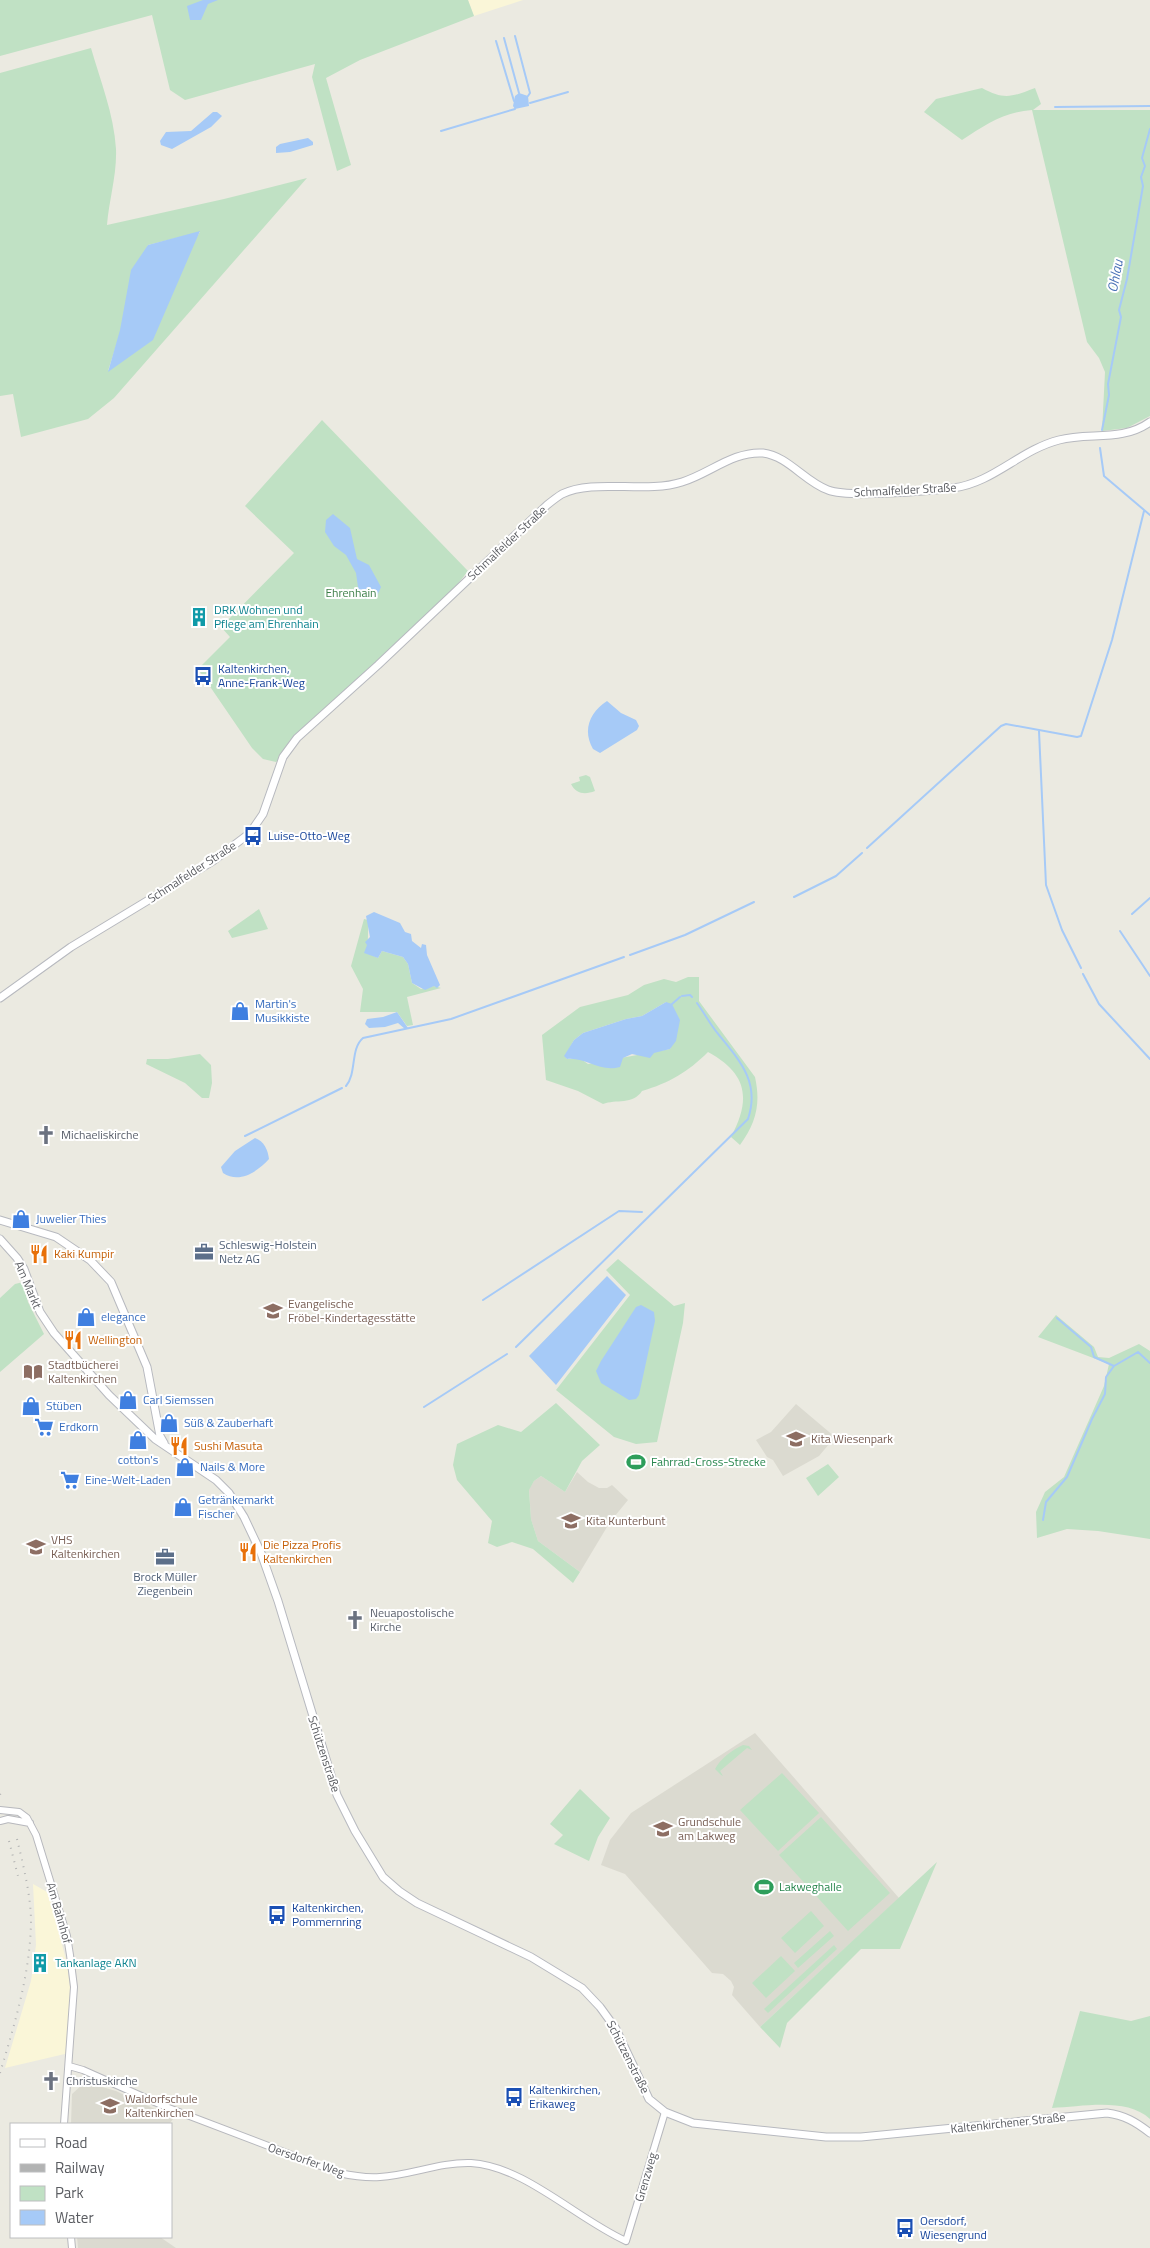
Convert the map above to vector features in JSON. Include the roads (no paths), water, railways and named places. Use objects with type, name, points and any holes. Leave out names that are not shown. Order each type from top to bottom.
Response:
[{"type":"main road","name":"Schmalfelder Straße","points":[[0,998],[71,947],[213,861],[250,833],[263,814],[283,757],[297,738],[378,665],[546,505],[562,494],[579,489],[662,487],[682,482],[733,458],[764,453],[778,458],[814,484],[831,491],[854,494],[953,488],[977,483],[1040,447],[1058,440],[1128,433],[1150,422]]},
{"type":"main road","points":[[1,1221],[56,1238],[90,1260],[111,1282],[147,1367],[160,1436],[167,1448]]},
{"type":"main road","name":"Am Markt","points":[[0,1238],[24,1269],[40,1312],[54,1333]]},
{"type":"main road","name":"Schützenstraße","points":[[54,1333],[108,1395],[148,1433],[167,1448],[204,1469],[216,1480],[229,1493],[244,1517],[261,1553],[278,1601],[337,1795],[355,1832],[383,1876],[399,1891],[417,1902],[531,1957],[582,1988],[600,2007],[616,2029],[649,2098],[665,2112]]},
{"type":"main road","points":[[148,1433],[158,1427]]},
{"type":"main road","name":"Kaltenkirchener Straße","points":[[665,2112],[693,2123],[826,2136],[861,2137],[1107,2113],[1134,2121],[1150,2133]]},
{"type":"street","points":[[0,1810],[19,1812],[30,1823]]},
{"type":"street","points":[[0,1821],[8,1819],[30,1823]]},
{"type":"street","name":"Am Bahnhof","points":[[30,1823],[44,1859],[67,1936],[74,1987],[64,2123]]},
{"type":"street","name":"Oersdorfer Weg","points":[[69,2066],[83,2070],[174,2110],[339,2173],[359,2177],[381,2177],[472,2163],[497,2168],[525,2180],[604,2232],[626,2241]]},
{"type":"street","name":"Grenzweg","points":[[626,2241],[665,2112]]},
{"type":"water","points":[[203,0],[218,0],[208,4],[201,20],[190,20],[187,6]]},
{"type":"water","points":[[519,93],[528,96],[529,106],[515,109],[513,106],[515,96]]},
{"type":"water","points":[[213,112],[217,112],[222,116],[211,127],[172,149],[161,145],[160,141],[166,132],[191,131]]},
{"type":"water","points":[[308,138],[313,142],[313,145],[290,152],[276,153],[276,147],[280,144]]},
{"type":"water","points":[[200,231],[153,340],[108,372],[120,330],[131,270],[148,245]]},
{"type":"water","points":[[333,514],[350,528],[357,559],[369,565],[381,587],[377,596],[366,599],[359,594],[356,573],[346,555],[334,546],[325,532],[326,520]]},
{"type":"water","points":[[607,701],[621,713],[636,720],[639,726],[637,730],[600,753],[593,749],[588,735],[588,728],[596,710]]},
{"type":"water","points":[[374,912],[400,923],[405,932],[411,934],[412,941],[421,948],[422,944],[426,945],[427,955],[440,985],[437,988],[434,986],[425,990],[412,983],[408,964],[403,957],[382,951],[378,958],[364,953],[367,945],[365,942],[370,937],[366,916]]},
{"type":"water","points":[[666,1002],[672,1004],[680,1020],[676,1041],[670,1049],[654,1053],[650,1058],[632,1054],[623,1058],[620,1067],[613,1068],[599,1067],[580,1060],[567,1059],[564,1056],[574,1040],[583,1033],[626,1019],[642,1016]]},
{"type":"water","points":[[397,1012],[408,1028],[405,1029],[398,1023],[385,1027],[369,1028],[365,1024],[367,1019],[383,1017]]},
{"type":"water","points":[[255,1138],[265,1146],[269,1159],[254,1172],[242,1177],[229,1176],[223,1173],[221,1167],[235,1151]]},
{"type":"water","points":[[607,1276],[626,1295],[556,1385],[529,1356]]},
{"type":"water","points":[[641,1305],[654,1312],[655,1321],[639,1395],[636,1399],[629,1400],[601,1383],[596,1371],[636,1307]]},
{"type":"waterway","points":[[515,36],[530,93],[528,96]]},
{"type":"waterway","points":[[504,38],[519,93]]},
{"type":"waterway","points":[[496,41],[514,101]]},
{"type":"waterway","points":[[530,103],[568,92]]},
{"type":"waterway","points":[[1055,107],[1150,106]]},
{"type":"waterway","points":[[441,131],[515,109]]},
{"type":"waterway","name":"Ohlau","points":[[1102,430],[1109,395],[1108,384],[1121,317],[1119,310],[1127,279],[1143,186],[1141,177],[1145,166],[1142,158],[1150,129]]},
{"type":"waterway","name":"Ohlau","points":[[1100,448],[1104,476],[1150,515]]},
{"type":"waterway","points":[[867,848],[1001,726],[1006,724],[1077,737],[1081,736],[1112,640],[1144,511]]},
{"type":"waterway","points":[[1039,731],[1046,885],[1062,930],[1081,968]]},
{"type":"waterway","points":[[794,897],[836,876],[862,853]]},
{"type":"waterway","points":[[1132,914],[1150,898]]},
{"type":"waterway","points":[[630,955],[685,935],[754,902]]},
{"type":"waterway","points":[[1120,931],[1150,976]]},
{"type":"waterway","points":[[346,1086],[351,1075],[356,1048],[363,1038],[451,1019],[624,957]]},
{"type":"waterway","points":[[1083,974],[1099,1004],[1150,1059]]},
{"type":"waterway","points":[[682,996],[690,995],[692,997]]},
{"type":"waterway","points":[[672,1004],[680,997]]},
{"type":"waterway","points":[[516,1347],[748,1119],[752,1094],[746,1074],[741,1064],[713,1028],[697,1003]]},
{"type":"waterway","points":[[245,1136],[342,1088]]},
{"type":"waterway","points":[[483,1300],[619,1211],[642,1212]]},
{"type":"waterway","points":[[1057,1318],[1091,1347],[1094,1357],[1114,1366]]},
{"type":"waterway","points":[[1043,1520],[1046,1502],[1067,1477],[1105,1394],[1106,1377],[1114,1366],[1138,1352],[1150,1363]]},
{"type":"waterway","points":[[424,1407],[507,1354]]},
{"type":"railway","points":[[0,2073],[21,1997],[30,1938],[29,1898],[17,1839]]},
{"type":"railway","points":[[9,1841],[19,1880]]},
{"type":"place","name":"DRK Wohnen und Pflege am Ehrenhain","points":[[199,617]]},
{"type":"place","name":"Kaltenkirchen, Anne-Frank-Weg","points":[[203,676]]},
{"type":"place","name":"Luise-Otto-Weg","points":[[253,836]]},
{"type":"place","name":"Martin's Musikkiste","points":[[240,1011]]},
{"type":"place","name":"Michaeliskirche","points":[[46,1135]]},
{"type":"place","name":"Juwelier Thies","points":[[21,1219]]},
{"type":"place","name":"Schleswig-Holstein Netz AG","points":[[204,1252]]},
{"type":"place","name":"Kaki Kumpir","points":[[39,1254]]},
{"type":"place","name":"Evangelische Fröbel-Kindertagesstätte","points":[[273,1311]]},
{"type":"place","name":"elegance","points":[[86,1317]]},
{"type":"place","name":"Wellington","points":[[73,1340]]},
{"type":"place","name":"Stadtbücherei Kaltenkirchen","points":[[33,1372]]},
{"type":"place","name":"Carl Siemssen","points":[[128,1400]]},
{"type":"place","name":"Stüben","points":[[31,1406]]},
{"type":"place","name":"Süß & Zauberhaft","points":[[169,1423]]},
{"type":"place","name":"Erdkorn","points":[[44,1427]]},
{"type":"place","name":"Kita Wiesenpark","points":[[796,1439]]},
{"type":"place","name":"cotton's","points":[[138,1440]]},
{"type":"place","name":"Sushi Masuta","points":[[179,1446]]},
{"type":"place","name":"Fahrrad-Cross-Strecke","points":[[636,1462]]},
{"type":"place","name":"Nails & More","points":[[185,1467]]},
{"type":"place","name":"Eine-Welt-Laden","points":[[70,1480]]},
{"type":"place","name":"Getränkemarkt Fischer","points":[[183,1507]]},
{"type":"place","name":"Kita Kunterbunt","points":[[571,1521]]},
{"type":"place","name":"VHS Kaltenkirchen","points":[[36,1547]]},
{"type":"place","name":"Die Pizza Profis Kaltenkirchen","points":[[248,1552]]},
{"type":"place","name":"Brock Müller Ziegenbein","points":[[165,1557]]},
{"type":"place","name":"Neuapostolische Kirche","points":[[355,1620]]},
{"type":"place","name":"Grundschule am Lakweg","points":[[663,1829]]},
{"type":"place","name":"Lakweghalle","points":[[764,1887]]},
{"type":"place","name":"Kaltenkirchen, Pommernring","points":[[277,1915]]},
{"type":"place","name":"Tankanlage AKN","points":[[40,1963]]},
{"type":"place","name":"Christuskirche","points":[[51,2081]]},
{"type":"place","name":"Kaltenkirchen, Erikaweg","points":[[514,2097]]},
{"type":"place","name":"Waldorfschule Kaltenkirchen","points":[[110,2106]]},
{"type":"place","name":"Oersdorf, Wiesengrund","points":[[905,2228]]},
{"type":"park label","name":"Ehrenhain","points":[[351,593]]}]
